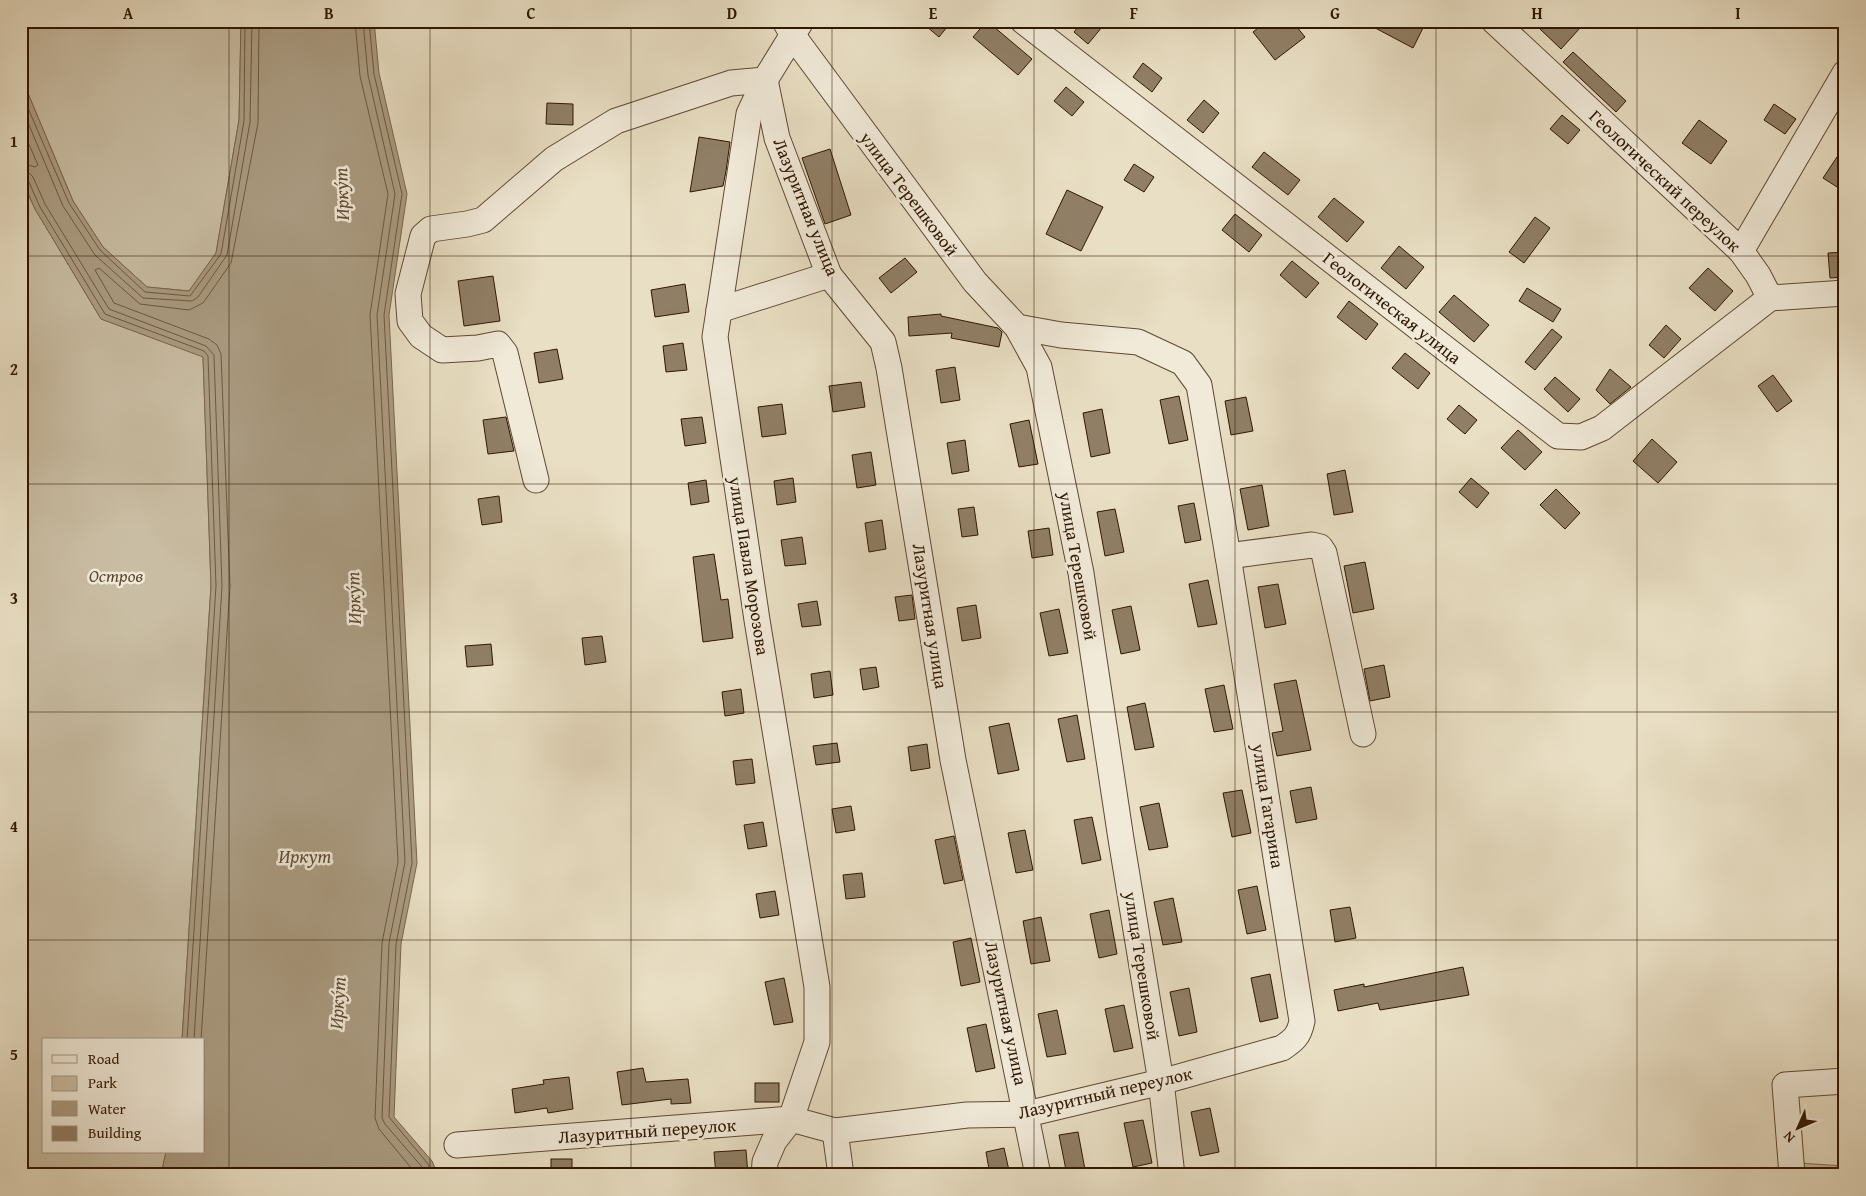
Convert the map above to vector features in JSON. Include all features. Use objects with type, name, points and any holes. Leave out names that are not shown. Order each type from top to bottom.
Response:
[{"type":"street","name":"Геологическая улица","points":[[1023,21],[1558,436],[1581,437],[1602,428],[1770,298]]},
{"type":"street","name":"Геологический переулок","points":[[1494,21],[1741,251],[1758,275],[1770,298]]},
{"type":"street","name":"улица Павла Морозова","points":[[791,1120],[817,1042],[817,987],[757,620],[715,337],[750,114],[764,80],[793,26]]},
{"type":"street","name":"улица Терешковой","points":[[793,26],[976,282],[1017,327],[1039,367],[1081,573],[1121,839],[1161,1082],[1172,1175]]},
{"type":"street","points":[[1741,251],[1845,73]]},
{"type":"street","points":[[536,480],[505,353],[498,344],[478,348],[442,350],[421,336],[410,321],[408,294],[423,236],[431,229],[482,220],[554,159],[616,121],[731,83],[764,80]]},
{"type":"street","name":"Лазуритная улица","points":[[764,80],[777,138],[829,275],[882,342],[890,368],[953,760],[1038,1175]]},
{"type":"street","points":[[719,310],[829,275]]},
{"type":"street","points":[[1770,298],[1845,292]]},
{"type":"street","name":"улица Гагарина","points":[[1017,327],[1061,335],[1138,342],[1184,363],[1199,385],[1302,1021],[1300,1034],[1282,1048]]},
{"type":"street","points":[[1228,556],[1312,545],[1320,547],[1324,554],[1363,734]]},
{"type":"street","name":"Лазуритный переулок","points":[[457,1145],[791,1120],[835,1131],[967,1115],[1027,1114],[1161,1082],[1282,1048]]},
{"type":"street","points":[[1792,1175],[1786,1085],[1845,1081]]},
{"type":"street","points":[[764,1175],[765,1162],[774,1141],[791,1120]]},
{"type":"street","points":[[835,1131],[841,1175]]},
{"type":"green space","points":[[21,21],[241,21],[239,120],[216,253],[189,291],[147,287],[103,247],[73,201],[27,91],[21,83]]},
{"type":"green space","name":"Остров","points":[[21,178],[35,209],[101,319],[203,356],[211,586],[182,1038],[42,1038],[42,1154],[166,1154],[161,1175],[21,1175]]},
{"type":"green space","points":[[1797,1163],[1845,1166],[1845,1175],[1798,1175]]},
{"type":"water","name":"Иркут","points":[[241,21],[374,21],[379,73],[407,194],[389,315],[417,863],[401,944],[394,1117],[432,1161],[438,1175],[161,1175],[166,1154],[205,1154],[205,1038],[182,1038],[211,586],[203,357],[101,319],[35,209],[21,178],[21,83],[27,91],[73,201],[103,247],[147,287],[189,291],[216,253],[239,120]]},
{"type":"building","points":[[920,21],[952,21],[939,37]]},
{"type":"building","points":[[987,21],[1032,59],[1018,75],[973,37]]},
{"type":"building","points":[[1083,21],[1107,21],[1088,44],[1074,32]]},
{"type":"building","points":[[1267,21],[1292,21],[1305,37],[1275,60],[1253,32]]},
{"type":"building","points":[[1362,21],[1410,21],[1423,28],[1413,48]]},
{"type":"building","points":[[1547,21],[1573,21],[1580,28],[1561,49],[1540,29]]},
{"type":"building","points":[[1573,52],[1626,101],[1616,112],[1563,62]]},
{"type":"building","points":[[1143,63],[1162,78],[1152,92],[1133,77]]},
{"type":"building","points":[[1066,87],[1084,102],[1072,116],[1054,101]]},
{"type":"building","points":[[1204,100],[1219,113],[1203,133],[1187,120]]},
{"type":"building","points":[[547,103],[573,104],[573,125],[546,124]]},
{"type":"building","points":[[1774,104],[1796,119],[1785,134],[1764,120]]},
{"type":"building","points":[[1562,115],[1580,130],[1568,144],[1550,129]]},
{"type":"building","points":[[1699,120],[1727,141],[1711,164],[1682,143]]},
{"type":"building","points":[[699,137],[730,142],[726,171],[723,186],[690,192]]},
{"type":"building","points":[[1845,145],[1845,192],[1823,178]]},
{"type":"building","points":[[830,149],[851,215],[825,224],[802,158]]},
{"type":"building","points":[[1264,152],[1300,180],[1288,195],[1252,167]]},
{"type":"building","points":[[1134,164],[1154,177],[1144,192],[1124,180]]},
{"type":"building","points":[[1067,190],[1103,207],[1081,251],[1046,234]]},
{"type":"building","points":[[1334,198],[1364,222],[1347,242],[1318,217]]},
{"type":"building","points":[[1235,214],[1262,235],[1249,252],[1222,230]]},
{"type":"building","points":[[1535,217],[1550,228],[1524,263],[1509,252]]},
{"type":"building","points":[[1399,246],[1424,267],[1406,289],[1381,268]]},
{"type":"building","points":[[1845,252],[1845,277],[1830,278],[1828,253]]},
{"type":"building","points":[[905,258],[917,272],[891,293],[879,278]]},
{"type":"building","points":[[1292,261],[1319,283],[1306,298],[1280,275]]},
{"type":"building","points":[[1708,268],[1733,291],[1715,311],[1689,288]]},
{"type":"building","points":[[493,276],[500,321],[464,326],[458,281]]},
{"type":"building","points":[[685,284],[689,312],[655,317],[651,290]]},
{"type":"building","points":[[1527,288],[1561,309],[1553,322],[1519,301]]},
{"type":"building","points":[[1454,295],[1489,325],[1474,342],[1439,312]]},
{"type":"building","points":[[1349,301],[1378,324],[1366,340],[1337,317]]},
{"type":"building","points":[[941,314],[941,316],[998,328],[1002,332],[999,347],[951,338],[952,333],[909,336],[908,317]]},
{"type":"building","points":[[1666,325],[1681,339],[1664,358],[1649,345]]},
{"type":"building","points":[[1552,329],[1562,337],[1535,370],[1525,362]]},
{"type":"building","points":[[683,343],[687,370],[666,372],[663,346]]},
{"type":"building","points":[[557,349],[563,379],[539,383],[534,353]]},
{"type":"building","points":[[1405,353],[1430,373],[1418,389],[1392,368]]},
{"type":"building","points":[[955,367],[960,400],[941,403],[936,370]]},
{"type":"building","points":[[1610,369],[1631,387],[1610,404],[1596,390]]},
{"type":"building","points":[[1773,375],[1792,401],[1777,412],[1758,386]]},
{"type":"building","points":[[1555,377],[1580,399],[1568,412],[1544,389]]},
{"type":"building","points":[[861,382],[865,407],[833,412],[829,386]]},
{"type":"building","points":[[1179,396],[1188,440],[1169,444],[1160,400]]},
{"type":"building","points":[[1246,397],[1253,431],[1231,435],[1225,401]]},
{"type":"building","points":[[782,404],[786,434],[762,437],[758,407]]},
{"type":"building","points":[[1459,405],[1477,420],[1465,434],[1447,419]]},
{"type":"building","points":[[1102,409],[1110,453],[1091,457],[1083,413]]},
{"type":"building","points":[[506,417],[514,451],[488,454],[483,420]]},
{"type":"building","points":[[702,417],[706,443],[685,446],[681,419]]},
{"type":"building","points":[[1029,420],[1038,464],[1019,467],[1010,424]]},
{"type":"building","points":[[1518,430],[1542,452],[1525,470],[1501,448]]},
{"type":"building","points":[[1652,439],[1677,462],[1658,483],[1633,461]]},
{"type":"building","points":[[965,440],[969,471],[952,474],[947,443]]},
{"type":"building","points":[[871,452],[876,485],[857,488],[852,455]]},
{"type":"building","points":[[1345,470],[1353,512],[1334,515],[1327,474]]},
{"type":"building","points":[[793,478],[796,502],[777,505],[774,481]]},
{"type":"building","points":[[1471,478],[1489,493],[1477,508],[1459,492]]},
{"type":"building","points":[[706,480],[709,502],[691,505],[688,483]]},
{"type":"building","points":[[1262,485],[1269,526],[1248,530],[1240,489]]},
{"type":"building","points":[[1556,489],[1580,513],[1565,529],[1540,505]]},
{"type":"building","points":[[499,496],[502,522],[482,525],[478,499]]},
{"type":"building","points":[[1194,503],[1201,540],[1185,543],[1178,506]]},
{"type":"building","points":[[974,507],[978,535],[962,537],[958,509]]},
{"type":"building","points":[[1115,509],[1124,552],[1105,556],[1097,512]]},
{"type":"building","points":[[882,520],[886,549],[869,552],[865,523]]},
{"type":"building","points":[[1049,528],[1053,555],[1032,558],[1028,531]]},
{"type":"building","points":[[802,537],[806,564],[785,566],[781,540]]},
{"type":"building","points":[[714,554],[721,600],[728,599],[733,638],[703,642],[693,557]]},
{"type":"building","points":[[1365,562],[1374,609],[1353,613],[1344,566]]},
{"type":"building","points":[[1208,580],[1217,624],[1198,627],[1189,584]]},
{"type":"building","points":[[1278,584],[1286,624],[1265,628],[1258,587]]},
{"type":"building","points":[[912,595],[915,619],[899,621],[895,597]]},
{"type":"building","points":[[817,601],[821,625],[802,627],[798,604]]},
{"type":"building","points":[[976,605],[981,638],[962,641],[957,608]]},
{"type":"building","points":[[1131,606],[1140,650],[1121,654],[1112,610]]},
{"type":"building","points":[[1059,609],[1068,653],[1049,656],[1040,613]]},
{"type":"building","points":[[602,636],[606,662],[585,665],[582,638]]},
{"type":"building","points":[[491,644],[493,665],[467,667],[465,646]]},
{"type":"building","points":[[1384,665],[1390,697],[1370,701],[1364,669]]},
{"type":"building","points":[[876,667],[879,687],[863,690],[860,669]]},
{"type":"building","points":[[830,671],[833,695],[814,698],[811,674]]},
{"type":"building","points":[[1296,680],[1311,750],[1277,756],[1272,733],[1283,731],[1274,684]]},
{"type":"building","points":[[1224,685],[1233,729],[1214,732],[1205,689]]},
{"type":"building","points":[[741,689],[744,713],[725,716],[722,692]]},
{"type":"building","points":[[1145,703],[1154,747],[1135,750],[1127,707]]},
{"type":"building","points":[[1077,715],[1085,759],[1067,762],[1058,719]]},
{"type":"building","points":[[1009,723],[1019,770],[998,774],[989,727]]},
{"type":"building","points":[[837,743],[840,762],[816,765],[813,746]]},
{"type":"building","points":[[927,744],[930,768],[911,771],[908,747]]},
{"type":"building","points":[[752,759],[755,783],[736,785],[733,761]]},
{"type":"building","points":[[1311,787],[1317,819],[1296,823],[1290,791]]},
{"type":"building","points":[[1242,790],[1251,833],[1232,837],[1223,793]]},
{"type":"building","points":[[1159,803],[1168,847],[1149,850],[1140,807]]},
{"type":"building","points":[[851,806],[855,830],[836,833],[832,809]]},
{"type":"building","points":[[1092,817],[1101,860],[1082,864],[1074,820]]},
{"type":"building","points":[[763,822],[767,846],[748,849],[744,825]]},
{"type":"building","points":[[1025,830],[1033,870],[1016,873],[1008,833]]},
{"type":"building","points":[[954,836],[963,880],[944,884],[935,840]]},
{"type":"building","points":[[862,873],[865,897],[846,899],[843,875]]},
{"type":"building","points":[[1257,886],[1266,930],[1247,934],[1238,890]]},
{"type":"building","points":[[775,891],[779,915],[760,918],[756,894]]},
{"type":"building","points":[[1173,898],[1182,942],[1163,945],[1154,902]]},
{"type":"building","points":[[1350,907],[1356,938],[1335,942],[1330,910]]},
{"type":"building","points":[[1109,910],[1117,954],[1099,958],[1090,914]]},
{"type":"building","points":[[1041,917],[1050,961],[1031,964],[1023,921]]},
{"type":"building","points":[[971,938],[980,982],[961,986],[953,942]]},
{"type":"building","points":[[1463,967],[1469,995],[1380,1010],[1378,1003],[1338,1011],[1334,990],[1364,984],[1364,987]]},
{"type":"building","points":[[1270,974],[1278,1018],[1260,1022],[1251,978]]},
{"type":"building","points":[[784,978],[793,1022],[774,1025],[765,982]]},
{"type":"building","points":[[1189,988],[1197,1032],[1179,1036],[1170,992]]},
{"type":"building","points":[[1124,1005],[1133,1048],[1114,1052],[1105,1009]]},
{"type":"building","points":[[1057,1010],[1066,1054],[1047,1057],[1038,1014]]},
{"type":"building","points":[[986,1024],[995,1068],[976,1072],[967,1028]]},
{"type":"building","points":[[643,1068],[646,1082],[688,1079],[691,1103],[671,1104],[671,1099],[622,1105],[617,1072]]},
{"type":"building","points":[[569,1077],[573,1109],[548,1113],[547,1108],[515,1113],[512,1089],[544,1084],[543,1080]]},
{"type":"building","points":[[755,1083],[779,1083],[779,1102],[755,1102]]},
{"type":"building","points":[[1210,1108],[1219,1152],[1200,1156],[1191,1112]]},
{"type":"building","points":[[1143,1120],[1152,1163],[1133,1167],[1124,1123]]},
{"type":"building","points":[[1078,1132],[1086,1175],[1067,1175],[1059,1135]]},
{"type":"building","points":[[1004,1148],[1010,1175],[990,1175],[986,1152]]},
{"type":"building","points":[[746,1150],[748,1175],[716,1175],[714,1152]]},
{"type":"building","points":[[551,1159],[572,1159],[572,1175],[551,1175]]},
{"type":"water label","name":"Ирку́т","points":[[341,194]]},
{"type":"water label","name":"Ирку́т","points":[[353,598]]},
{"type":"water label","name":"Ирку́т","points":[[337,1003]]}]
